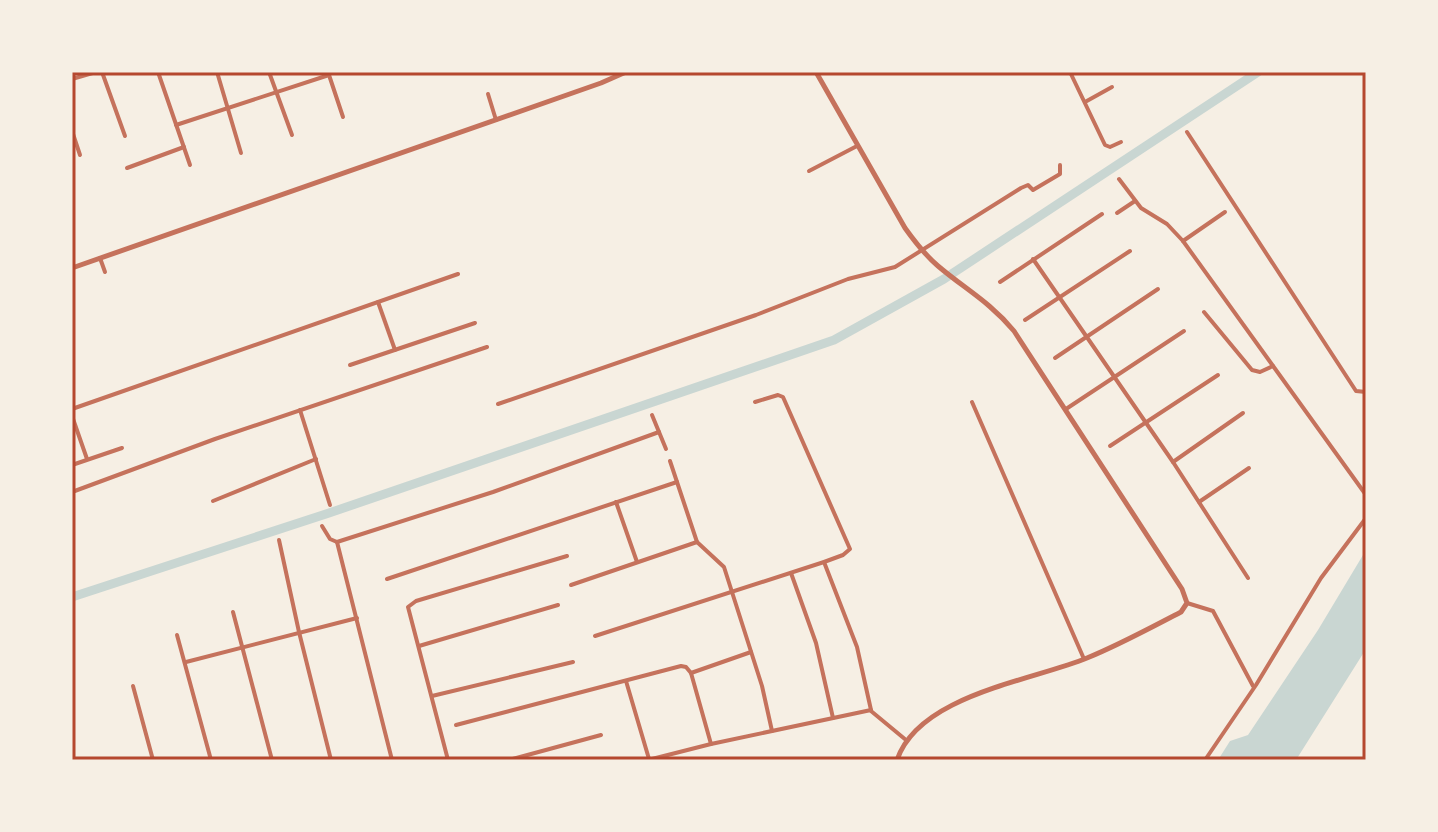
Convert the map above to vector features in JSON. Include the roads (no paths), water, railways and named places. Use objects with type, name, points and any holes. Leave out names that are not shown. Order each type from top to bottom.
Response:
[{"type":"street","points":[[72,79],[96,72]]},
{"type":"street","points":[[102,72],[125,136]]},
{"type":"street","points":[[158,72],[190,165]]},
{"type":"street","points":[[217,72],[241,153]]},
{"type":"street","points":[[269,72],[292,135]]},
{"type":"street","points":[[72,268],[626,72]]},
{"type":"street","points":[[816,72],[905,228],[940,268],[985,300],[1008,324],[1182,589],[1187,603]]},
{"type":"street","points":[[1070,72],[1105,145],[1110,147],[1121,142]]},
{"type":"street","points":[[176,125],[328,73],[343,117]]},
{"type":"street","points":[[1085,102],[1112,87]]},
{"type":"street","points":[[488,94],[496,120]]},
{"type":"street","points":[[72,131],[80,155]]},
{"type":"street","points":[[1187,132],[1356,391],[1366,392]]},
{"type":"street","points":[[809,171],[857,146]]},
{"type":"street","points":[[127,168],[184,147]]},
{"type":"street","points":[[498,404],[756,315],[848,279],[895,267],[1024,187],[1033,190],[1060,174],[1060,165]]},
{"type":"street","points":[[1119,179],[1135,201],[1167,224],[1183,241],[1366,495]]},
{"type":"street","points":[[1117,213],[1135,201]]},
{"type":"street","points":[[1183,241],[1225,212]]},
{"type":"street","points":[[1000,282],[1102,214]]},
{"type":"street","points":[[1025,320],[1130,251]]},
{"type":"street","points":[[100,258],[105,272]]},
{"type":"street","points":[[1033,259],[1173,462],[1248,578]]},
{"type":"street","points":[[72,409],[458,274]]},
{"type":"street","points":[[1055,358],[1158,289]]},
{"type":"street","points":[[378,302],[395,350]]},
{"type":"street","points":[[1204,312],[1252,370],[1260,372],[1273,366]]},
{"type":"street","points":[[350,365],[475,323]]},
{"type":"street","points":[[1066,409],[1184,331]]},
{"type":"street","points":[[72,492],[487,347]]},
{"type":"street","points":[[1110,446],[1218,375]]},
{"type":"street","points":[[595,636],[848,552],[849,543],[783,397],[778,395],[755,402]]},
{"type":"street","points":[[972,402],[1084,659]]},
{"type":"street","points":[[300,410],[330,505]]},
{"type":"street","points":[[1173,462],[1243,413]]},
{"type":"street","points":[[652,415],[666,449]]},
{"type":"street","points":[[72,416],[87,460]]},
{"type":"street","points":[[322,526],[330,539],[337,542],[493,492],[659,432]]},
{"type":"street","points":[[72,465],[122,448]]},
{"type":"street","points":[[213,501],[316,459]]},
{"type":"street","points":[[670,461],[697,542],[724,567],[762,686],[772,731]]},
{"type":"street","points":[[1199,502],[1249,468]]},
{"type":"street","points":[[387,579],[677,482]]},
{"type":"street","points":[[616,502],[637,562]]},
{"type":"street","points":[[1205,760],[1321,578],[1366,518]]},
{"type":"street","points":[[279,540],[331,760]]},
{"type":"street","points":[[337,542],[392,760]]},
{"type":"street","points":[[571,585],[697,542]]},
{"type":"street","points":[[448,760],[408,611],[411,603],[567,556]]},
{"type":"street","points":[[824,562],[857,647],[871,710],[906,740]]},
{"type":"street","points":[[791,573],[816,643],[833,718]]},
{"type":"street","points":[[897,760],[906,740],[944,711],[1002,684],[1084,659],[1181,612],[1187,603]]},
{"type":"street","points":[[1187,603],[1213,611],[1253,686]]},
{"type":"street","points":[[419,646],[558,605]]},
{"type":"street","points":[[233,612],[272,760]]},
{"type":"street","points":[[186,662],[357,618]]},
{"type":"street","points":[[177,635],[211,760]]},
{"type":"street","points":[[691,673],[751,652]]},
{"type":"street","points":[[432,696],[573,662]]},
{"type":"street","points":[[456,725],[681,666],[691,673],[711,744]]},
{"type":"street","points":[[626,681],[648,760],[871,710]]},
{"type":"street","points":[[133,686],[153,760]]},
{"type":"street","points":[[509,760],[601,735]]},
{"type":"waterway","points":[[72,597],[329,513],[834,340],[944,279],[1258,72]]}]
